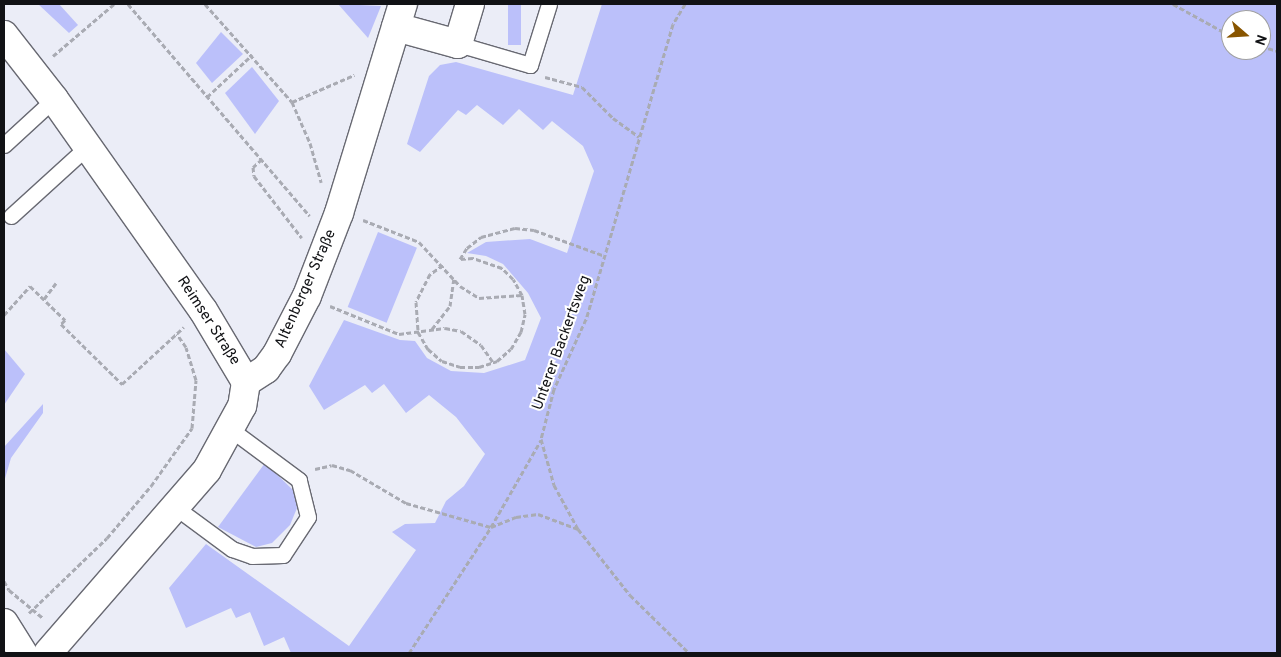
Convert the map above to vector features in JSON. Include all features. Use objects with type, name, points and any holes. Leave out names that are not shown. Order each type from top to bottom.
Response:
[{"type":"street","points":[[458,44],[470,4]]},
{"type":"street","name":"Altenberger Straße","points":[[246,382],[266,369],[277,354],[306,296],[339,213],[399,15],[458,44]]},
{"type":"street","name":"Reimser Straße","points":[[4,35],[54,99],[203,310],[246,382],[242,406],[207,470],[48,653]]},
{"type":"lane","points":[[458,44],[530,65],[548,4]]},
{"type":"lane","points":[[4,145],[54,99]]},
{"type":"lane","points":[[12,216],[88,146]]},
{"type":"lane","points":[[175,507],[232,549],[252,556],[283,555],[308,517],[299,480],[230,429]]},
{"type":"path","points":[[34,73],[114,4]]},
{"type":"path","points":[[128,4],[329,239]]},
{"type":"path","name":"Altenberger Straße","points":[[205,4],[292,102],[310,143],[320,179],[339,213]]},
{"type":"path","name":"Unterer Backertsweg","points":[[409,653],[492,527],[541,439],[554,389],[586,319],[674,24],[685,4]]},
{"type":"path","points":[[1173,4],[1221,30]]},
{"type":"path","points":[[207,97],[252,55]]},
{"type":"path","points":[[292,102],[329,83],[385,65]]},
{"type":"path","points":[[547,78],[582,87],[613,118],[639,137]]},
{"type":"path","points":[[262,159],[253,167],[254,176],[286,218]]},
{"type":"path","points":[[339,213],[377,224],[419,242],[443,265],[460,286],[479,298],[522,295]]},
{"type":"path","points":[[443,265],[430,274],[416,302],[418,332],[428,349],[442,361],[460,367],[479,367],[493,362],[511,349],[522,332],[525,314],[522,295],[513,279],[502,268],[473,258],[460,260],[467,248],[494,232],[515,228],[534,230],[605,256]]},
{"type":"path","points":[[432,330],[450,306],[454,279]]},
{"type":"path","points":[[44,299],[56,282]]},
{"type":"path","points":[[4,315],[30,286],[65,320],[61,324],[122,384],[203,310]]},
{"type":"path","points":[[306,296],[399,334],[432,330],[461,331],[481,345],[493,362]]},
{"type":"path","points":[[12,636],[33,609],[106,538],[151,486],[192,428],[196,380],[186,348],[177,334]]},
{"type":"path","points":[[541,439],[554,485],[578,529],[630,595],[689,653]]},
{"type":"path","points":[[332,465],[350,470],[406,503],[492,527],[516,517],[538,514],[578,529]]},
{"type":"path","points":[[4,581],[9,590],[33,609]]},
{"type":"shaded area","points":[[38,4],[59,4],[78,25],[69,33]]},
{"type":"shaded area","points":[[338,4],[381,6],[368,38]]},
{"type":"shaded area","points":[[508,4],[521,4],[521,45],[508,45]]},
{"type":"shaded area","points":[[602,4],[1277,4],[1277,653],[291,653],[284,637],[264,646],[250,612],[236,618],[231,608],[186,628],[169,588],[206,544],[349,646],[416,550],[392,532],[405,524],[435,523],[446,501],[464,486],[485,454],[456,417],[429,395],[406,413],[384,384],[372,393],[365,385],[324,410],[309,386],[344,320],[400,340],[415,341],[427,358],[451,371],[484,373],[525,360],[541,318],[528,293],[503,264],[486,256],[467,253],[486,242],[530,239],[567,253],[594,171],[583,146],[552,121],[543,130],[519,109],[503,125],[477,105],[466,115],[458,110],[420,152],[407,144],[429,76],[440,65],[456,62],[573,95]]},
{"type":"shaded area","points":[[221,32],[243,54],[212,83],[196,63]]},
{"type":"shaded area","points":[[252,67],[279,101],[255,134],[225,93]]},
{"type":"shaded area","points":[[378,232],[417,248],[387,323],[348,307]]},
{"type":"shaded area","points":[[4,349],[25,374],[4,405]]},
{"type":"shaded area","points":[[43,404],[43,413],[11,458],[4,482],[4,447]]},
{"type":"shaded area","points":[[265,463],[294,491],[297,508],[290,525],[272,543],[256,547],[218,527]]}]
